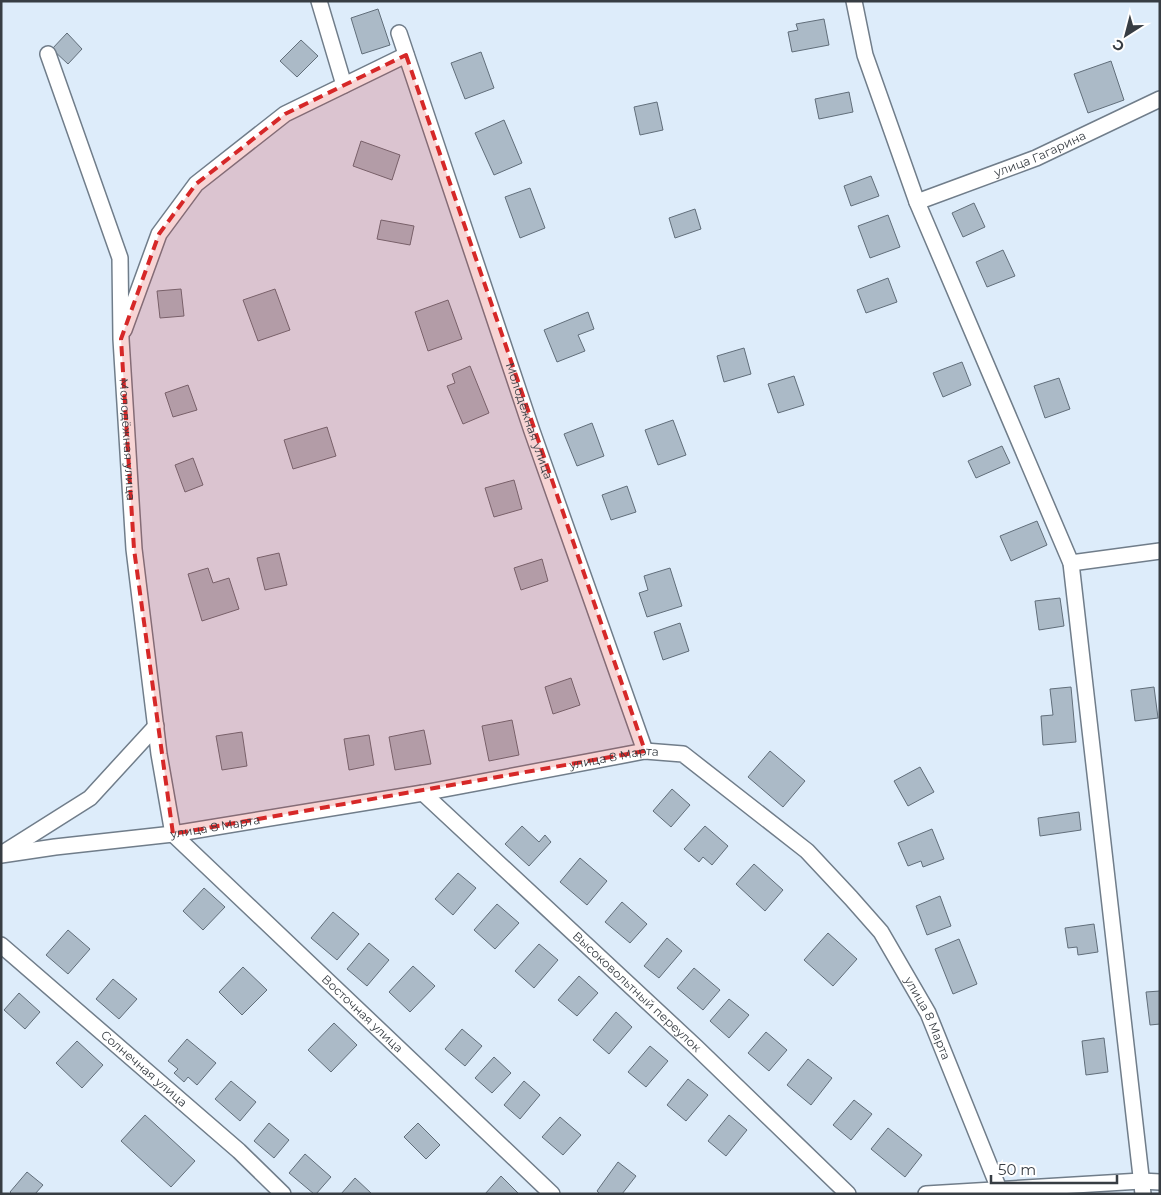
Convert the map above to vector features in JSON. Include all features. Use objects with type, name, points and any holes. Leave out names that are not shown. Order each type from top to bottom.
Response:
[{"type":"street","points":[[319,1],[344,85]]},
{"type":"street","points":[[854,1],[865,54],[917,202],[1071,563],[1142,1187]]},
{"type":"street","name":"Молодёжная улица","points":[[399,33],[529,421],[645,751]]},
{"type":"street","name":"Молодёжная улица","points":[[48,54],[120,258],[120,339],[134,549],[156,726],[173,834]]},
{"type":"street","points":[[120,339],[159,234],[196,184],[286,114],[406,55]]},
{"type":"street","name":"улица Гагарина","points":[[917,202],[1036,158],[1160,100]]},
{"type":"street","points":[[1071,563],[1160,551]]},
{"type":"street","points":[[1,855],[90,798],[156,726]]},
{"type":"street","name":"улица 8 Марта","points":[[1,855],[173,834],[423,793],[645,751],[683,754],[807,851],[881,932],[928,1013],[999,1189]]},
{"type":"street","name":"Высоковольтный переулок","points":[[423,793],[689,1041],[848,1194]]},
{"type":"street","name":"Восточная улица","points":[[173,834],[552,1194]]},
{"type":"street","name":"Солнечная улица","points":[[1,945],[239,1151],[283,1194]]},
{"type":"street","points":[[926,1194],[999,1189],[1142,1187],[1160,1182]]},
{"type":"highlighted area","points":[[406,55],[645,751],[173,834],[134,549],[121,339],[159,234],[196,184],[285,114]]},
{"type":"building","points":[[378,9],[390,45],[362,54],[351,18]]},
{"type":"building","points":[[824,19],[829,45],[792,52],[788,32],[798,30],[796,24]]},
{"type":"building","points":[[67,33],[82,49],[68,64],[52,49]]},
{"type":"building","points":[[301,40],[318,56],[297,77],[280,61]]},
{"type":"building","points":[[481,52],[494,88],[465,99],[451,63]]},
{"type":"building","points":[[1111,61],[1124,100],[1088,113],[1074,74]]},
{"type":"building","points":[[849,92],[853,112],[819,119],[815,99]]},
{"type":"building","points":[[657,102],[663,130],[640,135],[634,107]]},
{"type":"building","points":[[504,120],[522,163],[494,175],[475,133]]},
{"type":"building","points":[[361,141],[400,155],[392,180],[353,166]]},
{"type":"building","points":[[871,176],[879,196],[851,206],[844,186]]},
{"type":"building","points":[[530,188],[545,228],[520,238],[505,197]]},
{"type":"building","points":[[974,203],[985,227],[963,237],[952,213]]},
{"type":"building","points":[[695,209],[701,229],[675,238],[669,218]]},
{"type":"building","points":[[888,215],[900,247],[870,258],[858,226]]},
{"type":"building","points":[[381,220],[414,226],[410,245],[377,239]]},
{"type":"building","points":[[1003,250],[1015,276],[987,287],[976,262]]},
{"type":"building","points":[[888,278],[897,302],[866,313],[857,290]]},
{"type":"building","points":[[181,289],[184,316],[160,318],[157,291]]},
{"type":"building","points":[[275,289],[290,330],[258,341],[243,300]]},
{"type":"building","points":[[448,300],[462,339],[428,351],[415,312]]},
{"type":"building","points":[[588,312],[594,329],[578,335],[585,351],[557,362],[544,330]]},
{"type":"building","points":[[744,348],[751,374],[724,382],[717,356]]},
{"type":"building","points":[[962,362],[971,385],[943,397],[933,373]]},
{"type":"building","points":[[470,366],[489,413],[463,424],[447,386],[455,383],[452,374]]},
{"type":"building","points":[[794,376],[804,405],[778,413],[768,384]]},
{"type":"building","points":[[1059,378],[1070,409],[1045,418],[1034,386]]},
{"type":"building","points":[[188,385],[197,410],[173,417],[165,393]]},
{"type":"building","points":[[673,420],[686,455],[658,465],[645,430]]},
{"type":"building","points":[[592,423],[604,456],[577,466],[564,434]]},
{"type":"building","points":[[327,427],[336,456],[293,469],[284,440]]},
{"type":"building","points":[[1002,446],[1010,463],[976,478],[968,461]]},
{"type":"building","points":[[193,458],[203,485],[185,492],[175,465]]},
{"type":"building","points":[[514,480],[522,509],[494,517],[485,488]]},
{"type":"building","points":[[627,486],[636,512],[611,520],[602,495]]},
{"type":"building","points":[[1037,521],[1047,545],[1011,561],[1000,536]]},
{"type":"building","points":[[279,553],[287,585],[265,590],[257,558]]},
{"type":"building","points":[[542,559],[548,581],[521,590],[514,568]]},
{"type":"building","points":[[208,568],[213,583],[229,578],[239,609],[202,621],[188,574]]},
{"type":"building","points":[[670,568],[682,606],[647,617],[639,593],[648,590],[644,576]]},
{"type":"building","points":[[1060,598],[1064,626],[1039,630],[1035,601]]},
{"type":"building","points":[[680,623],[689,651],[663,660],[654,632]]},
{"type":"building","points":[[571,678],[580,705],[553,714],[545,687]]},
{"type":"building","points":[[1071,687],[1076,742],[1043,745],[1041,716],[1053,715],[1050,689]]},
{"type":"building","points":[[1154,687],[1158,718],[1135,721],[1131,690]]},
{"type":"building","points":[[512,720],[519,755],[489,761],[482,726]]},
{"type":"building","points":[[424,730],[431,764],[395,770],[389,737]]},
{"type":"building","points":[[242,732],[247,766],[222,770],[216,736]]},
{"type":"building","points":[[369,735],[374,765],[349,770],[344,739]]},
{"type":"building","points":[[770,751],[805,781],[783,807],[748,777]]},
{"type":"building","points":[[920,767],[934,792],[908,806],[894,781]]},
{"type":"building","points":[[672,789],[690,805],[671,827],[653,811]]},
{"type":"building","points":[[1079,812],[1081,830],[1040,836],[1038,818]]},
{"type":"building","points":[[522,826],[539,842],[545,835],[551,842],[529,866],[505,844]]},
{"type":"building","points":[[705,826],[728,846],[712,865],[703,857],[699,862],[684,849]]},
{"type":"building","points":[[932,829],[944,859],[923,867],[921,861],[908,866],[898,843]]},
{"type":"building","points":[[580,858],[607,881],[587,905],[560,882]]},
{"type":"building","points":[[754,864],[783,890],[765,911],[736,884]]},
{"type":"building","points":[[458,873],[476,888],[453,915],[435,899]]},
{"type":"building","points":[[204,888],[225,907],[203,930],[183,911]]},
{"type":"building","points":[[940,896],[951,926],[927,935],[916,906]]},
{"type":"building","points":[[622,902],[647,924],[630,943],[605,922]]},
{"type":"building","points":[[497,904],[519,923],[495,949],[474,930]]},
{"type":"building","points":[[333,912],[359,934],[337,960],[311,938]]},
{"type":"building","points":[[1094,924],[1098,952],[1078,955],[1077,947],[1068,948],[1065,928]]},
{"type":"building","points":[[68,930],[90,949],[68,974],[46,955]]},
{"type":"building","points":[[828,933],[857,959],[833,986],[804,960]]},
{"type":"building","points":[[667,938],[682,951],[659,978],[644,966]]},
{"type":"building","points":[[959,939],[977,984],[953,994],[935,949]]},
{"type":"building","points":[[369,943],[389,960],[367,986],[347,969]]},
{"type":"building","points":[[539,944],[558,960],[534,988],[515,971]]},
{"type":"building","points":[[413,966],[435,986],[410,1012],[389,992]]},
{"type":"building","points":[[243,967],[267,990],[242,1015],[219,992]]},
{"type":"building","points":[[694,968],[720,990],[703,1010],[677,988]]},
{"type":"building","points":[[579,976],[598,993],[577,1016],[558,1000]]},
{"type":"building","points":[[113,979],[137,999],[119,1019],[96,999]]},
{"type":"building","points":[[1160,991],[1160,1024],[1150,1025],[1146,992]]},
{"type":"building","points":[[19,993],[40,1012],[25,1029],[4,1010]]},
{"type":"building","points":[[729,999],[749,1015],[729,1038],[710,1021]]},
{"type":"building","points":[[616,1012],[632,1027],[609,1054],[593,1040]]},
{"type":"building","points":[[334,1023],[357,1045],[331,1072],[308,1050]]},
{"type":"building","points":[[462,1029],[482,1046],[465,1066],[445,1049]]},
{"type":"building","points":[[766,1032],[787,1050],[769,1071],[748,1053]]},
{"type":"building","points":[[1104,1038],[1108,1072],[1086,1075],[1082,1041]]},
{"type":"building","points":[[187,1039],[216,1063],[197,1085],[188,1077],[184,1082],[174,1073],[178,1069],[168,1061]]},
{"type":"building","points":[[77,1041],[103,1065],[82,1088],[56,1063]]},
{"type":"building","points":[[650,1046],[668,1061],[646,1087],[628,1072]]},
{"type":"building","points":[[494,1057],[511,1073],[492,1093],[475,1078]]},
{"type":"building","points":[[808,1059],[832,1078],[811,1105],[787,1085]]},
{"type":"building","points":[[688,1079],[708,1095],[686,1121],[667,1105]]},
{"type":"building","points":[[231,1081],[256,1102],[240,1121],[215,1099]]},
{"type":"building","points":[[524,1081],[540,1095],[520,1119],[504,1105]]},
{"type":"building","points":[[854,1100],[872,1114],[851,1140],[833,1125]]},
{"type":"building","points":[[145,1115],[195,1161],[171,1187],[121,1141]]},
{"type":"building","points":[[729,1115],[747,1130],[726,1156],[708,1141]]},
{"type":"building","points":[[560,1117],[581,1135],[563,1155],[542,1137]]},
{"type":"building","points":[[269,1123],[289,1140],[274,1158],[254,1141]]},
{"type":"building","points":[[418,1123],[440,1145],[426,1159],[404,1137]]},
{"type":"building","points":[[888,1128],[922,1155],[905,1177],[871,1149]]},
{"type":"building","points":[[305,1154],[331,1177],[316,1194],[289,1173]]},
{"type":"building","points":[[618,1162],[636,1176],[622,1194],[600,1194],[597,1191]]},
{"type":"building","points":[[27,1172],[43,1185],[35,1194],[12,1194],[10,1192]]},
{"type":"building","points":[[501,1176],[519,1194],[485,1194]]},
{"type":"building","points":[[355,1178],[372,1194],[341,1194]]}]
